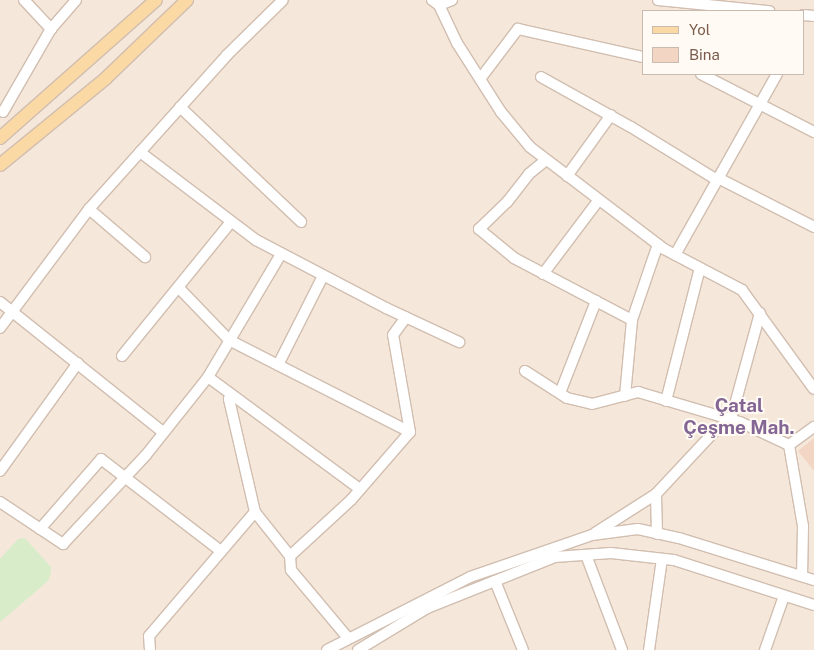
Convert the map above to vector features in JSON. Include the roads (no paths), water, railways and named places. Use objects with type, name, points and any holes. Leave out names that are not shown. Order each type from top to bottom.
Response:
[{"type":"main road","points":[[0,138],[156,0]]},
{"type":"main road","points":[[0,165],[105,79],[187,0]]},
{"type":"street","points":[[24,0],[51,28]]},
{"type":"street","points":[[19,123],[1,111],[51,28],[76,0]]},
{"type":"street","points":[[0,328],[89,209],[226,55],[283,0]]},
{"type":"street","points":[[452,0],[435,3],[501,112],[530,147],[598,201],[658,244],[742,290],[814,389]]},
{"type":"street","points":[[662,0],[758,10]]},
{"type":"street","points":[[480,79],[518,29],[642,57]]},
{"type":"street","points":[[703,75],[760,107],[814,132]]},
{"type":"street","points":[[675,255],[776,75]]},
{"type":"street","points":[[541,77],[718,179],[814,227]]},
{"type":"street","points":[[180,107],[301,222]]},
{"type":"street","points":[[567,176],[610,116]]},
{"type":"street","points":[[140,152],[231,222],[281,254],[459,342]]},
{"type":"street","points":[[546,160],[479,229],[514,258],[632,320]]},
{"type":"street","points":[[543,274],[598,201]]},
{"type":"street","points":[[89,209],[145,258]]},
{"type":"street","points":[[122,356],[231,222]]},
{"type":"street","points":[[625,396],[632,320],[658,244]]},
{"type":"street","points":[[0,502],[63,544],[126,477],[208,377],[281,254]]},
{"type":"street","points":[[666,401],[700,268]]},
{"type":"street","points":[[278,365],[323,276]]},
{"type":"street","points":[[179,288],[229,340],[410,432]]},
{"type":"street","points":[[560,393],[596,301]]},
{"type":"street","points":[[0,302],[163,432]]},
{"type":"street","points":[[592,535],[656,494],[714,431],[731,420],[760,313]]},
{"type":"street","points":[[406,317],[393,335],[410,432]]},
{"type":"street","points":[[0,471],[78,363]]},
{"type":"street","points":[[525,371],[560,393],[592,404],[638,392],[731,420],[788,445]]},
{"type":"street","points":[[208,377],[360,489]]},
{"type":"street","points":[[231,394],[255,512],[290,556],[291,570],[348,638]]},
{"type":"street","points":[[788,445],[814,427]]},
{"type":"street","points":[[290,556],[360,489],[410,432]]},
{"type":"street","points":[[788,445],[803,526],[802,576]]},
{"type":"street","points":[[40,528],[100,459],[126,477],[221,552]]},
{"type":"street","points":[[656,494],[657,534]]},
{"type":"street","points":[[150,650],[149,636],[255,512]]},
{"type":"street","points":[[327,650],[470,577],[592,535],[638,529],[814,580]]},
{"type":"street","points":[[359,650],[427,608],[555,557],[612,553],[662,559],[814,605]]},
{"type":"street","points":[[586,555],[622,650]]},
{"type":"street","points":[[649,650],[662,559]]},
{"type":"street","points":[[495,581],[523,650]]},
{"type":"street","points":[[765,650],[784,596]]},
{"type":"district","name":"Çatal Çeşme Mah.","points":[[739,417]]}]
